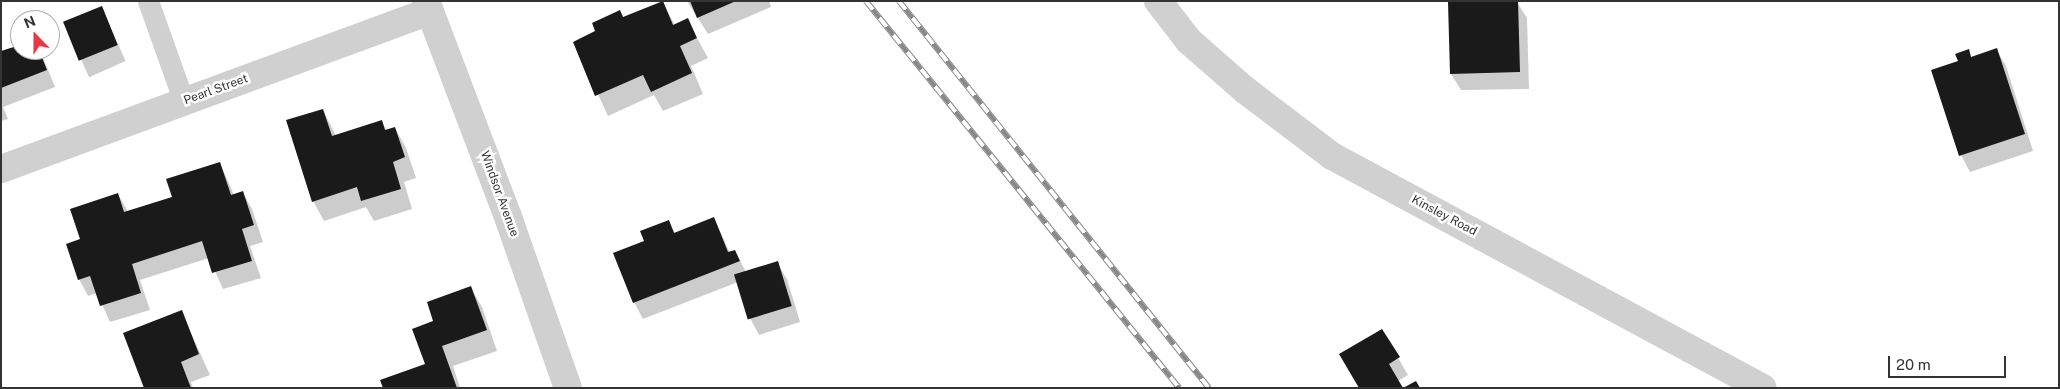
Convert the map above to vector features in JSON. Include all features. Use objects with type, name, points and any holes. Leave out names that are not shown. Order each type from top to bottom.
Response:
[{"type":"street","name":"Kinsley Road","points":[[1158,1],[1189,41],[1245,90],[1332,156],[1762,388]]},
{"type":"street","name":"Pearl Street","points":[[1,169],[184,102],[428,6]]},
{"type":"street","name":"Windsor Avenue","points":[[428,6],[507,214],[568,388]]},
{"type":"lane","points":[[148,1],[184,102]]},
{"type":"building","points":[[663,1],[673,25],[688,18],[697,38],[680,46],[692,73],[651,92],[643,75],[595,96],[573,42],[595,31],[592,23],[620,10],[623,17]]},
{"type":"building","points":[[690,1],[736,1],[697,18]]},
{"type":"building","points":[[1518,1],[1520,72],[1450,74],[1448,2]]},
{"type":"building","points":[[102,6],[118,45],[79,61],[63,22]]},
{"type":"building","points":[[10,48],[10,60],[43,60],[47,70],[1,88],[1,51]]},
{"type":"building","points":[[1997,48],[2025,134],[1959,156],[1931,70],[1958,61],[1955,54],[1969,49],[1971,57]]},
{"type":"building","points":[[323,109],[332,136],[382,120],[385,130],[395,127],[405,157],[393,162],[401,189],[361,201],[357,187],[312,202],[286,120]]},
{"type":"building","points":[[220,162],[231,195],[243,191],[254,225],[242,229],[252,261],[212,273],[202,241],[132,264],[141,293],[100,306],[90,276],[78,280],[66,244],[80,239],[70,209],[118,193],[124,212],[172,197],[166,179]]},
{"type":"building","points":[[714,217],[728,252],[735,250],[740,261],[633,303],[613,253],[644,241],[640,231],[669,220],[674,233]]},
{"type":"building","points":[[778,261],[792,306],[748,319],[734,274]]},
{"type":"building","points":[[471,286],[487,330],[442,346],[457,388],[383,388],[380,380],[425,364],[412,329],[433,321],[427,302]]},
{"type":"building","points":[[182,310],[199,354],[181,362],[191,388],[144,388],[123,333]]},
{"type":"building","points":[[1382,329],[1400,357],[1389,364],[1403,388],[1359,388],[1339,354]]},
{"type":"building","points":[[1416,381],[1420,388],[1403,388]]},
{"type":"railway","points":[[866,1],[1179,388]]},
{"type":"railway","points":[[899,1],[1209,388]]}]
